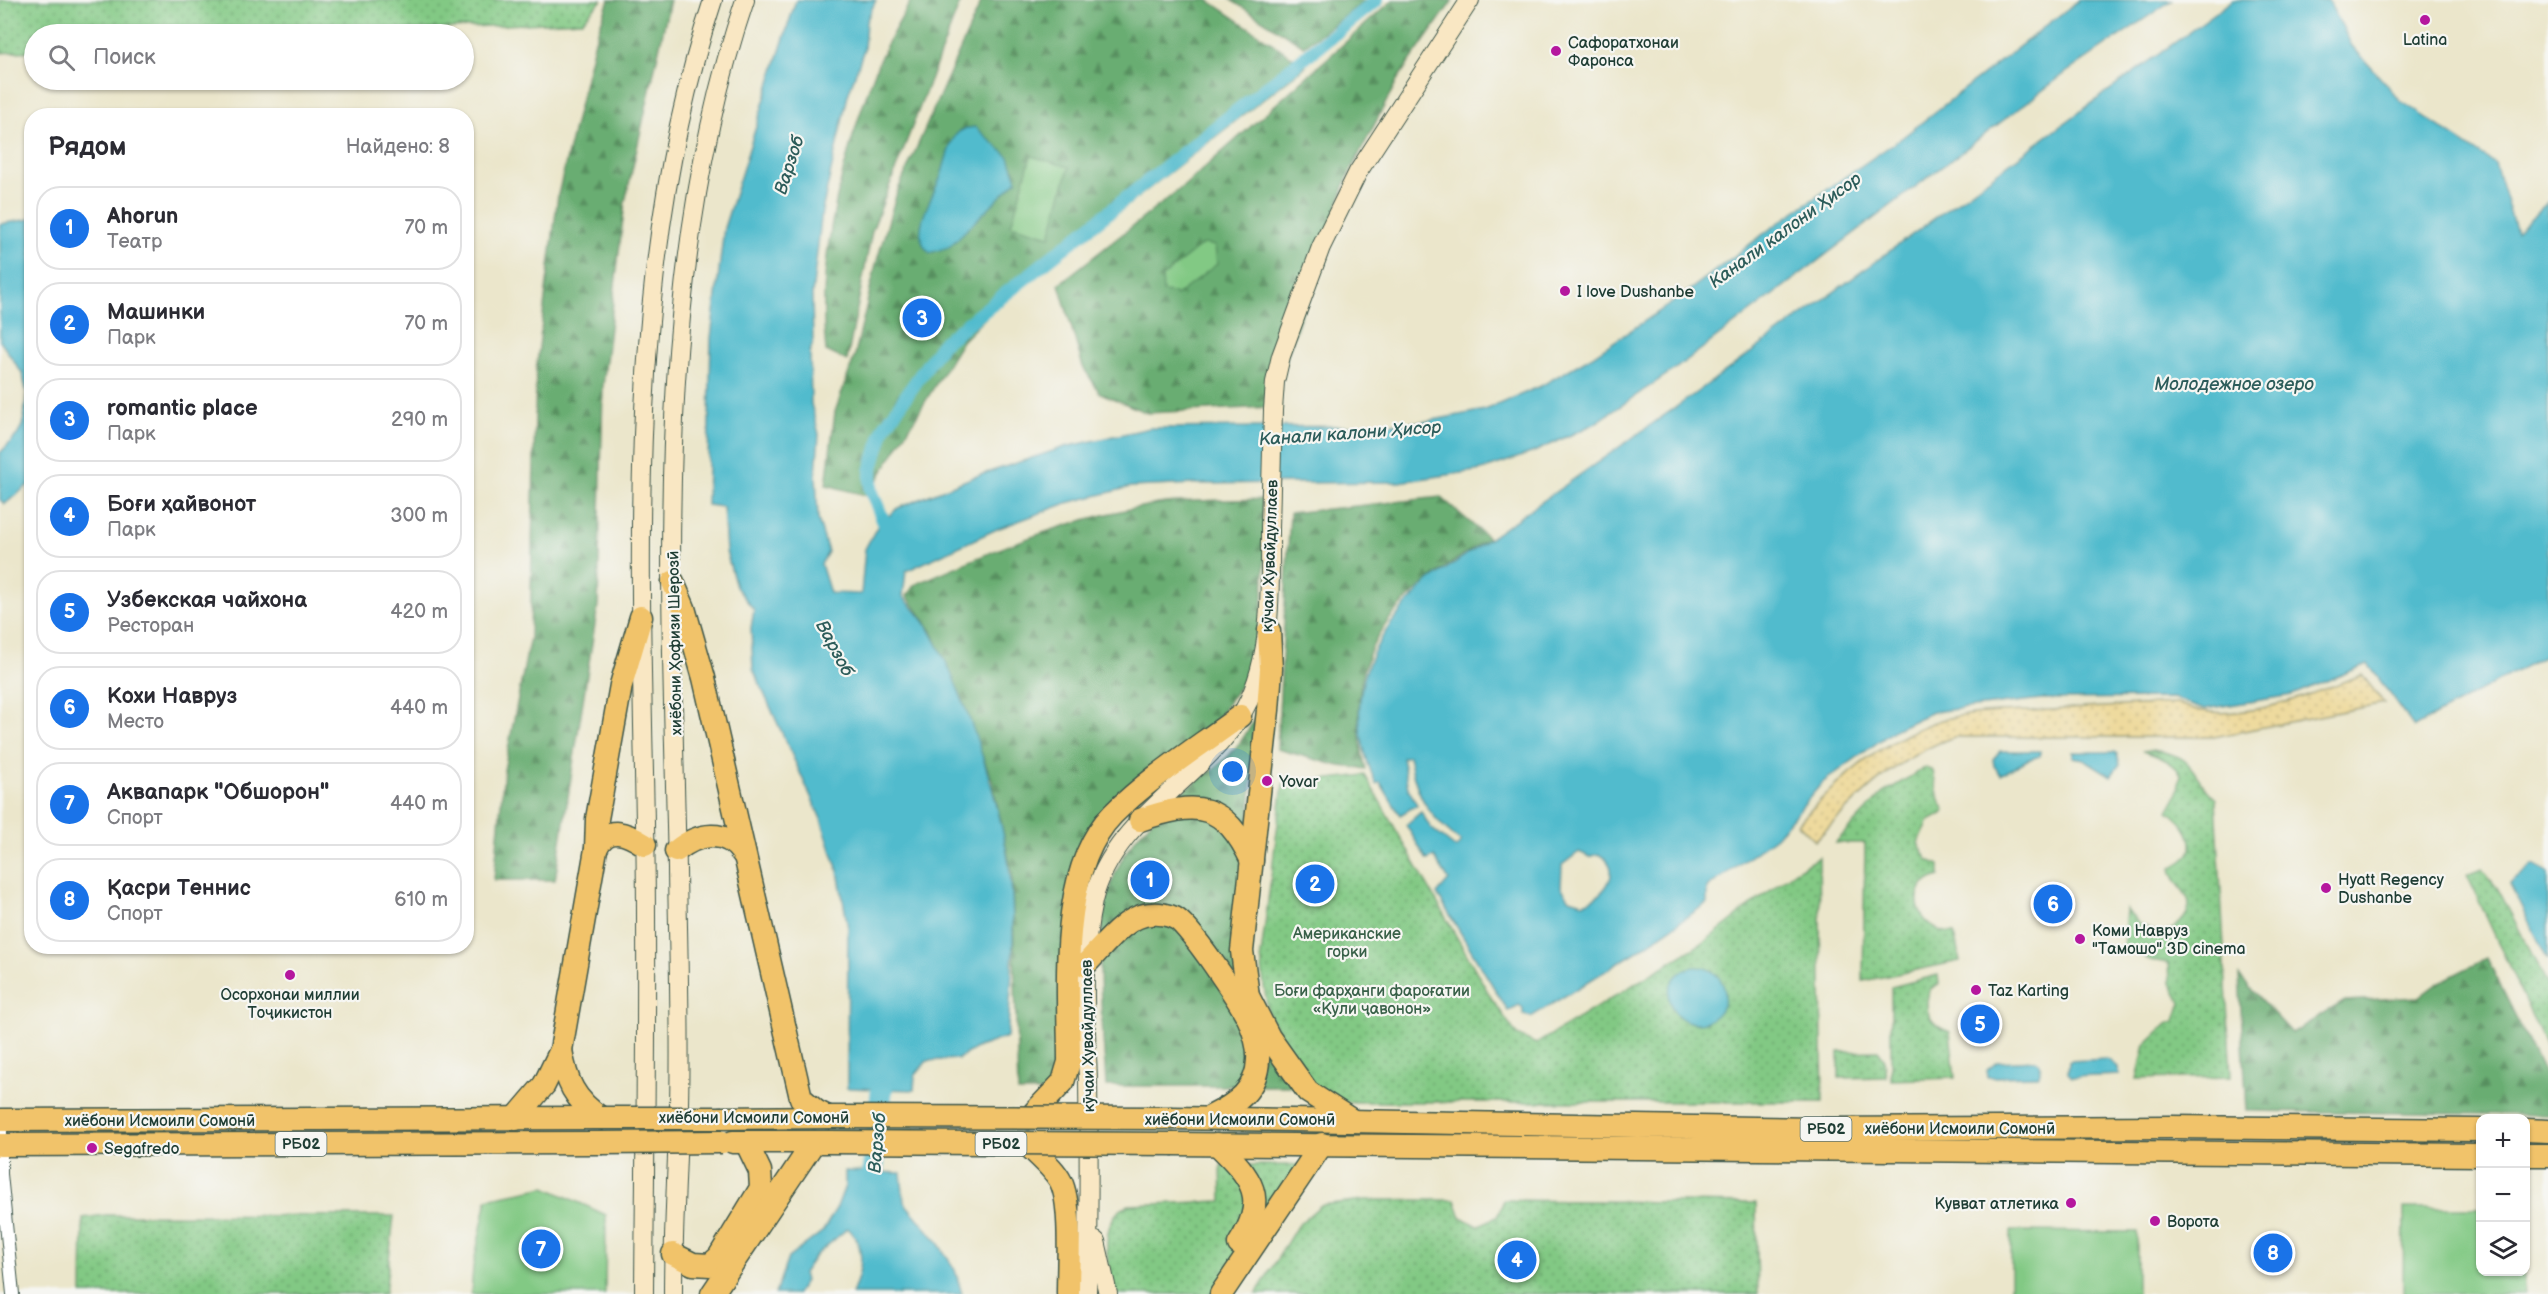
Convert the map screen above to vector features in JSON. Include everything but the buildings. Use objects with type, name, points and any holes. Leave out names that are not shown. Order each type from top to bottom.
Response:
[{"type":"highway","points":[[673,582],[684,608],[699,658],[801,1098],[816,1111],[828,1117]]},
{"type":"highway","points":[[515,1119],[544,1086],[561,1050],[596,849],[597,819],[621,686],[627,658],[641,617]]},
{"type":"highway","points":[[1269,631],[1268,710],[1242,951],[1248,996],[1269,1037],[1308,1092],[1351,1120]]},
{"type":"highway","points":[[1029,1118],[1063,1082],[1069,1062],[1071,910],[1085,863],[1096,838],[1111,816],[1169,766],[1240,716]]},
{"type":"highway","points":[[1140,820],[1187,807],[1209,811],[1224,819],[1239,836],[1252,861]]},
{"type":"highway","points":[[596,849],[602,837],[613,832],[626,834],[645,845]]},
{"type":"highway","points":[[676,851],[691,840],[707,835],[730,839],[743,854]]},
{"type":"highway","points":[[1085,965],[1130,921],[1151,913],[1176,918],[1190,930],[1248,1019],[1257,1044],[1258,1061],[1248,1092],[1238,1102],[1208,1118]]},
{"type":"highway","points":[[561,1050],[567,1080],[575,1095],[586,1108],[601,1118]]},
{"type":"highway","points":[[778,1117],[795,1108],[801,1098]]},
{"type":"highway","name":"хиёбони Исмоили Сомонӣ","points":[[0,1120],[1208,1118],[1816,1129],[2179,1127],[2476,1130]]},
{"type":"highway","points":[[2530,1130],[2548,1131]]},
{"type":"highway","name":"хиёбони Исмоили Сомонӣ","points":[[0,1145],[722,1142],[1322,1144],[2476,1155]]},
{"type":"highway","points":[[673,1254],[700,1266],[710,1265],[719,1257],[761,1188],[760,1171],[746,1142]]},
{"type":"highway","points":[[712,1294],[821,1142]]},
{"type":"highway","points":[[1027,1144],[1054,1171],[1062,1183],[1066,1199],[1068,1294]]},
{"type":"highway","points":[[1206,1294],[1246,1234],[1254,1214],[1256,1200],[1252,1183],[1245,1172],[1216,1144]]},
{"type":"highway","points":[[1221,1294],[1322,1144]]},
{"type":"highway","points":[[2530,1155],[2548,1155]]},
{"type":"main road","name":"хиёбони Ҳофизи Шерозӣ","points":[[644,1294],[645,845],[641,515],[645,368],[664,211],[682,108],[713,0]]},
{"type":"main road","name":"хиёбони Ҳофизи Шерозӣ","points":[[673,1294],[680,1057],[673,582],[674,408],[686,272],[709,129],[745,0]]},
{"type":"main road","name":"кӯчаи Хувайдуллаев","points":[[1087,1294],[1089,1210],[1085,965],[1093,900],[1107,865],[1121,842],[1140,820],[1211,754],[1240,716],[1254,682],[1269,631],[1273,410],[1275,382],[1281,356],[1321,247],[1358,171],[1470,0]]},
{"type":"main road","points":[[641,515],[673,516]]},
{"type":"main road","name":"кӯчаи Хувайдуллаев","points":[[1089,1210],[1108,1294]]},
{"type":"street","points":[[0,1120],[0,1145],[13,1294]]},
{"type":"green space","points":[[0,0],[602,0],[582,21],[474,27],[474,24],[24,24],[24,52],[0,53]]},
{"type":"green space","points":[[609,0],[670,0],[625,202],[603,386],[598,605],[555,880],[494,880],[504,770],[530,637],[536,371],[558,195],[595,40]]},
{"type":"green space","points":[[911,0],[961,0],[872,231],[847,361],[826,351],[825,278],[829,241],[844,166],[855,130],[879,61]]},
{"type":"green space","points":[[982,0],[1208,0],[1306,66],[992,311],[962,341],[868,496],[826,485],[835,412],[855,355],[876,264],[897,192]]},
{"type":"green space","points":[[1231,0],[1366,0],[1304,46]]},
{"type":"green space","points":[[1393,0],[1453,0],[1399,77],[1347,178],[1270,407],[1147,413],[1100,393],[1083,367],[1059,284],[1185,185]]},
{"type":"green space","points":[[1031,156],[1069,167],[1050,236],[1011,225]]},
{"type":"green space","points":[[1203,244],[1215,246],[1217,264],[1176,296],[1174,293],[1163,292],[1162,277]]},
{"type":"green space","points":[[1441,497],[1488,538],[1418,589],[1382,629],[1370,653],[1362,679],[1359,710],[1360,740],[1366,769],[1339,766],[1277,749],[1290,513]]},
{"type":"green space","points":[[1267,499],[1261,650],[1212,726],[1094,838],[1067,1061],[1053,1092],[1018,1092],[1012,874],[992,780],[932,631],[907,596],[914,585],[972,560],[1031,537],[1091,518],[1166,503]]},
{"type":"green space","points":[[1257,715],[1239,954],[1295,1086],[1106,1086],[1101,1001],[1101,941],[1104,913],[1121,861],[1142,831],[1161,811],[1230,755],[1243,739]]},
{"type":"green space","points":[[2142,751],[2167,753],[2185,761],[2216,799],[2231,1077],[2137,1079],[2145,1045],[2167,1024],[2175,1021],[2181,1002],[2170,982],[2169,963],[2150,960],[2123,948],[2126,909],[2139,924],[2160,933],[2171,930],[2179,924],[2188,910],[2189,903],[2171,867],[2182,861],[2191,848],[2187,832],[2176,817],[2168,811],[2177,795],[2181,774],[2169,762]]},
{"type":"green space","points":[[1926,767],[1933,771],[1939,800],[1945,810],[1944,813],[1929,821],[1918,843],[1928,860],[1940,865],[1940,876],[1928,881],[1921,889],[1918,898],[1919,908],[1923,917],[1931,925],[1941,931],[1954,933],[1960,961],[1863,981],[1865,843],[1835,843],[1883,793]]},
{"type":"green space","name":"Боғи фарҳанги фароғатии «Кули ҷавонон»","points":[[1365,775],[1492,999],[1517,1035],[1536,1044],[1704,942],[1795,871],[1819,857],[1823,1102],[1314,1102],[1268,1012],[1264,986],[1261,955],[1283,784]]},
{"type":"green space","points":[[2482,869],[2498,889],[2548,985],[2548,1051],[2467,875]]},
{"type":"green space","points":[[2487,958],[2546,1078],[2548,1115],[2247,1111],[2239,976],[2292,1033],[2345,1001],[2419,997],[2438,983]]},
{"type":"green space","points":[[1938,975],[1939,984],[1930,989],[1927,1010],[1932,1021],[1950,1032],[1955,1078],[1891,1080],[1891,987]]},
{"type":"green space","points":[[1878,1051],[1884,1059],[1886,1077],[1839,1078],[1839,1052]]},
{"type":"green space","points":[[1221,1165],[1300,1165],[1212,1294],[1114,1294],[1107,1258],[1107,1245],[1108,1232],[1119,1211],[1129,1205],[1222,1201]]},
{"type":"green space","points":[[545,1187],[606,1215],[605,1294],[471,1294],[473,1267],[487,1199]]},
{"type":"green space","points":[[1364,1200],[1455,1200],[1461,1217],[1477,1226],[1497,1217],[1504,1200],[1756,1203],[1758,1294],[1256,1294],[1297,1226],[1321,1205]]},
{"type":"green space","points":[[2404,1208],[2476,1208],[2476,1276],[2524,1276],[2524,1294],[2403,1294]]},
{"type":"green space","points":[[106,1215],[394,1216],[385,1294],[82,1294],[83,1218]]},
{"type":"green space","points":[[2011,1231],[2137,1232],[2137,1294],[2011,1294]]},
{"type":"sand","points":[[2362,675],[2384,703],[2214,737],[1954,737],[1913,756],[1895,768],[1862,794],[1815,841],[1798,824],[1842,779],[1876,753],[1913,731],[1944,719],[1994,712],[2177,703],[2199,710],[2222,713],[2246,711],[2295,699]]},
{"type":"water","name":"Канали калони Ҳисор","points":[[796,0],[876,0],[866,22],[864,49],[848,95],[822,211],[812,295],[813,342],[810,352],[811,404],[819,434],[816,474],[818,519],[828,552],[821,564],[830,593],[861,594],[865,549],[878,525],[898,508],[971,478],[1065,447],[1150,428],[1370,426],[1428,421],[1485,410],[1541,386],[1591,357],[1679,298],[1774,226],[1903,137],[2079,0],[2172,0],[2067,72],[1675,369],[1594,424],[1534,452],[1482,470],[1399,482],[1131,487],[1067,503],[997,529],[906,571],[903,596],[931,632],[944,658],[969,718],[990,782],[1005,845],[1013,914],[1012,976],[1007,1037],[976,1048],[958,1059],[927,1061],[915,1075],[914,1090],[847,1088],[848,928],[838,871],[821,819],[753,669],[751,628],[754,610],[736,587],[726,551],[723,507],[707,505],[711,338],[724,228]]},
{"type":"water","name":"Молодежное озеро","points":[[2233,0],[2328,0],[2352,46],[2401,101],[2495,164],[2516,232],[2548,202],[2548,654],[2414,727],[2368,664],[2292,695],[2205,709],[2173,698],[2041,699],[1932,712],[1896,729],[1822,783],[1776,837],[1707,888],[1707,903],[1636,952],[1531,1017],[1523,1015],[1523,1008],[1519,1005],[1508,1011],[1437,894],[1449,880],[1434,857],[1427,860],[1406,825],[1421,812],[1431,828],[1456,848],[1461,842],[1440,823],[1426,805],[1420,795],[1409,756],[1402,758],[1408,788],[1417,805],[1400,815],[1380,782],[1376,784],[1365,754],[1360,725],[1360,698],[1365,673],[1375,649],[1389,626],[1407,603],[1429,581],[1686,400]],"holes":[[[1579,852],[1590,857],[1598,854],[1606,860],[1611,874],[1604,889],[1591,900],[1583,903],[1570,899],[1561,887],[1562,865]]]},
{"type":"water","points":[[975,127],[1009,157],[1017,180],[949,247],[930,253],[921,236],[924,215],[955,136],[961,130]]},
{"type":"water","points":[[24,220],[24,381],[22,373],[0,341],[0,224]]},
{"type":"water","points":[[24,416],[24,489],[5,504],[0,500],[0,453],[18,434]]},
{"type":"water","points":[[2000,751],[2040,751],[2040,756],[2027,760],[2001,775],[1994,766],[1993,759]]},
{"type":"water","points":[[2073,752],[2114,752],[2120,764],[2111,776],[2084,759],[2073,757]]},
{"type":"water","points":[[2533,865],[2548,873],[2548,960],[2510,884]]},
{"type":"water","points":[[1691,967],[1703,967],[1713,971],[1721,979],[1725,995],[1721,1011],[1713,1019],[1703,1023],[1691,1023],[1681,1019],[1673,1011],[1669,1001],[1669,989],[1673,979],[1681,971]]},
{"type":"water","points":[[2107,1059],[2117,1066],[2120,1075],[2072,1077],[2068,1073],[2069,1061]]},
{"type":"water","points":[[2036,1060],[2040,1063],[2041,1073],[2038,1076],[1988,1077],[1987,1070],[1997,1062]]},
{"type":"water","points":[[845,1171],[901,1173],[904,1202],[937,1241],[955,1270],[962,1294],[852,1294],[861,1259],[858,1243],[848,1228],[815,1256],[803,1273],[805,1281],[797,1294],[775,1294],[788,1258],[823,1231],[837,1207],[845,1186]]},
{"type":"waterway","points":[[890,538],[871,490],[871,471],[884,428],[942,344],[1377,0]]},
{"type":"waterway","name":"Варзоб","points":[[880,1199],[872,1179],[885,1060]]},
{"type":"place","name":"Latina","points":[[2425,20]]},
{"type":"place","name":"Сафоратхонаи Фаронса","points":[[1556,51]]},
{"type":"place","name":"I love Dushanbe","points":[[1565,291]]},
{"type":"place","name":"romantic place","points":[[922,318]]},
{"type":"place","name":"Yovar","points":[[1267,781]]},
{"type":"place","name":"Ahorun","points":[[1150,880]]},
{"type":"place","name":"Машинки","points":[[1315,884]]},
{"type":"place","name":"Hyatt Regency Dushanbe","points":[[2326,888]]},
{"type":"place","name":"Кохи Навруз","points":[[2053,904]]},
{"type":"place","name":"Коми Навруз \"Тамошо\" 3D cinema","points":[[2080,939]]},
{"type":"place","name":"Осорхонаи миллии Тоҷикистон","points":[[290,975]]},
{"type":"place","name":"Taz Karting","points":[[1976,990]]},
{"type":"place","name":"Узбекская чайхона","points":[[1980,1024]]},
{"type":"place","name":"Segafredo","points":[[92,1148]]},
{"type":"place","name":"Кувват атлетика","points":[[2071,1203]]},
{"type":"place","name":"Ворота","points":[[2155,1221]]},
{"type":"place","name":"Аквапарк \"Обшорон\"","points":[[541,1249]]},
{"type":"place","name":"Қасри Теннис","points":[[2273,1253]]},
{"type":"place","name":"Боғи ҳайвонот","points":[[1517,1260]]},
{"type":"park label","name":"Американские горки","points":[[1347,942]]}]
